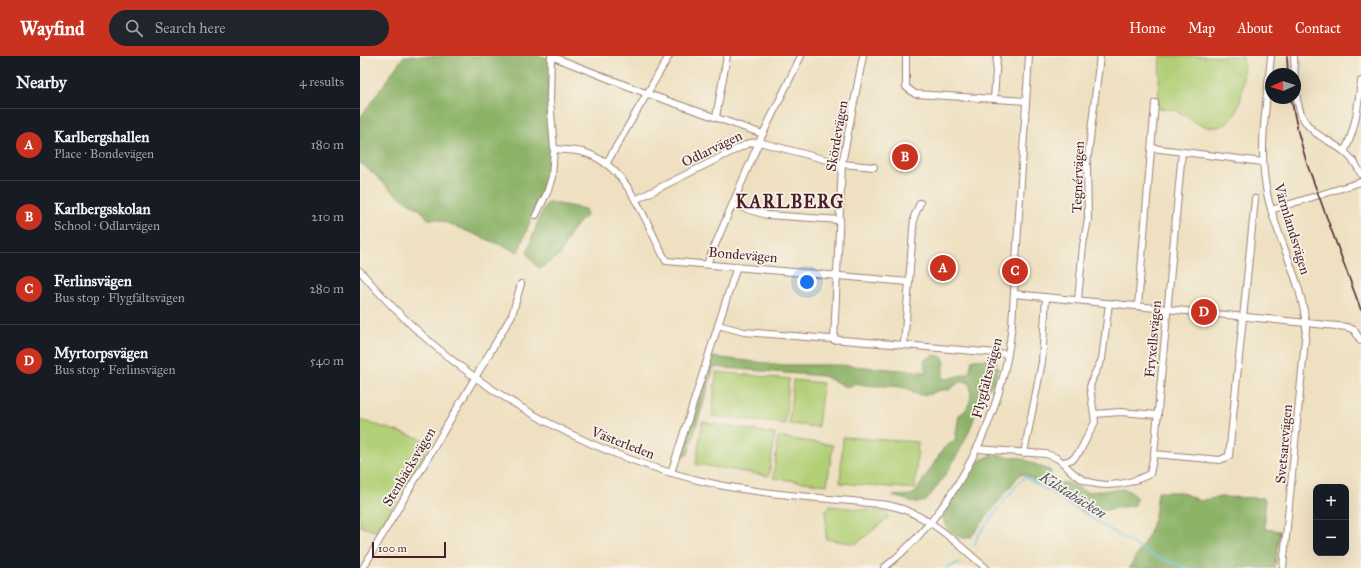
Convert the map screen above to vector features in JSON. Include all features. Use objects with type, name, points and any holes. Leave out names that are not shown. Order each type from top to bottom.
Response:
[{"type":"street","points":[[536,215],[550,185],[554,149],[550,100],[552,56],[648,94],[763,134]]},
{"type":"street","points":[[606,164],[669,56]]},
{"type":"street","points":[[716,117],[727,56]]},
{"type":"street","points":[[707,264],[759,142],[801,56]]},
{"type":"street","name":"Skördevägen","points":[[834,340],[842,164],[863,56]]},
{"type":"street","points":[[906,56],[905,81],[910,91],[915,94],[1026,101]]},
{"type":"street","points":[[994,99],[997,56]]},
{"type":"street","name":"Flygfältsvägen","points":[[884,568],[913,542],[959,482],[977,449],[992,413],[1008,354],[1014,294],[1029,56]]},
{"type":"street","name":"Tegnérvägen","points":[[1078,300],[1083,245],[1088,220],[1088,164],[1100,56]]},
{"type":"street","name":"Värmlandsvägen","points":[[1271,56],[1263,162],[1265,188],[1303,305],[1306,323]]},
{"type":"street","points":[[1294,56],[1300,107],[1305,120],[1313,130],[1345,150],[1361,174]]},
{"type":"street","points":[[1345,150],[1350,142],[1355,124],[1361,81]]},
{"type":"street","points":[[1138,306],[1155,103]]},
{"type":"street","name":"Odlarvägen","points":[[635,200],[749,143],[759,142],[842,164],[874,167]]},
{"type":"street","points":[[1152,148],[1263,162]]},
{"type":"street","name":"Bondevägen","points":[[554,149],[583,152],[606,164],[622,178],[666,261],[909,282]]},
{"type":"street","name":"Fryxellsvägen","points":[[1064,462],[1070,471],[1088,481],[1097,484],[1119,485],[1150,474],[1154,454],[1158,414],[1182,152]]},
{"type":"street","points":[[1271,210],[1361,182]]},
{"type":"street","points":[[1154,454],[1220,460],[1228,457],[1244,317],[1255,199]]},
{"type":"street","points":[[904,346],[914,217],[920,203]]},
{"type":"street","points":[[733,205],[767,215],[840,220]]},
{"type":"street","points":[[671,473],[737,266]]},
{"type":"street","name":"Västerleden","points":[[360,271],[407,321],[446,355],[476,378],[525,410],[572,435],[619,456],[671,473],[719,485],[760,492],[896,506],[911,512],[941,530],[986,568]]},
{"type":"street","name":"Stenbäcksvägen","points":[[363,568],[512,315],[518,302],[521,284]]},
{"type":"street","points":[[1014,294],[1347,327],[1354,330],[1361,341]]},
{"type":"street","points":[[1024,453],[1042,362],[1046,297]]},
{"type":"street","points":[[977,449],[1046,454],[1056,457],[1064,462],[1073,458],[1086,441],[1095,422],[1090,387],[1102,359],[1109,303]]},
{"type":"street","name":"Svetsarevägen","points":[[1284,568],[1306,323]]},
{"type":"street","points":[[718,325],[744,332],[1008,354]]},
{"type":"street","points":[[1095,414],[1120,412],[1158,414]]},
{"type":"green space","points":[[404,56],[540,56],[549,58],[547,110],[551,149],[546,181],[518,252],[437,219],[428,219],[417,207],[393,192],[360,163],[360,118]]},
{"type":"green space","points":[[1160,56],[1243,56],[1242,94],[1233,117],[1226,124],[1215,127],[1197,124],[1174,110],[1158,108]]},
{"type":"green space","points":[[548,202],[585,209],[587,215],[572,230],[560,255],[541,268],[536,266],[527,253],[540,216]]},
{"type":"green space","points":[[935,355],[942,357],[945,362],[942,378],[947,379],[969,373],[972,360],[996,359],[997,375],[989,388],[980,395],[977,409],[966,438],[944,477],[926,501],[916,503],[893,496],[910,495],[915,493],[943,449],[955,440],[959,415],[966,409],[970,401],[971,391],[969,382],[959,382],[949,390],[941,390],[922,395],[908,389],[893,386],[855,383],[849,388],[823,376],[714,367],[688,454],[684,456],[681,454],[713,357],[784,365],[840,365],[926,372],[924,360]]},
{"type":"green space","points":[[716,372],[789,379],[785,424],[712,416]]},
{"type":"green space","points":[[793,380],[823,383],[818,427],[789,424]]},
{"type":"green space","points":[[360,420],[432,442],[377,532],[360,526]]},
{"type":"green space","points":[[702,422],[775,434],[769,476],[696,464]]},
{"type":"green space","points":[[778,437],[833,445],[827,485],[773,478]]},
{"type":"green space","points":[[843,437],[918,442],[915,489],[840,483]]},
{"type":"green space","points":[[993,455],[1021,458],[1051,471],[1047,482],[1069,483],[1086,492],[1125,489],[1136,497],[1135,505],[1087,513],[1026,475],[1020,474],[971,537],[966,538],[956,536],[945,524],[943,514],[974,466],[982,459]]},
{"type":"green space","points":[[1158,492],[1181,492],[1200,501],[1220,497],[1263,498],[1265,500],[1265,529],[1280,531],[1275,568],[1129,568],[1148,536],[1155,516]]},
{"type":"green space","points":[[829,506],[887,512],[888,518],[856,544],[826,539],[826,509]]},
{"type":"waterway","name":"Kilstabäcken","points":[[974,546],[979,534],[1019,482],[1025,477],[1153,556],[1188,568]]},
{"type":"waterway","name":"Kilstabäcken","points":[[946,568],[961,562]]},
{"type":"railway","points":[[1287,56],[1288,68]]},
{"type":"railway","points":[[1292,104],[1307,164],[1361,310]]},
{"type":"place","name":"Karlbergsskolan","points":[[905,157]]},
{"type":"place","name":"Karlbergshallen","points":[[943,268]]},
{"type":"place","name":"Ferlinsvägen","points":[[1015,271]]},
{"type":"place","name":"Myrtorpsvägen","points":[[1204,312]]},
{"type":"district","name":"KARLBERG","points":[[790,202]]}]
